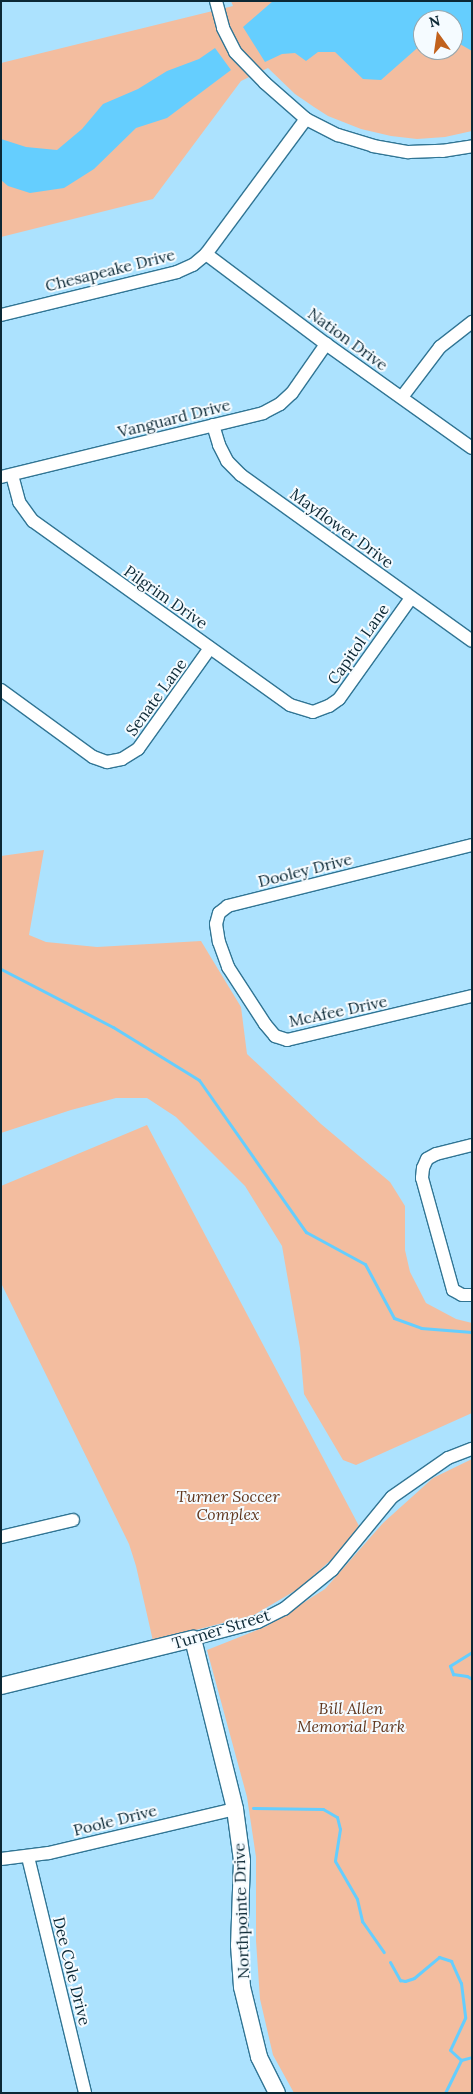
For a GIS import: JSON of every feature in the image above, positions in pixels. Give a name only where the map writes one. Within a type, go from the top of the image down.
[{"type":"street","points":[[216,1],[224,28],[235,52],[264,83],[306,119],[338,135],[372,146],[408,152],[442,151],[472,146]]},
{"type":"street","name":"Chesapeake Drive","points":[[1,314],[177,272],[193,265],[206,254],[306,119]]},
{"type":"street","name":"Nation Drive","points":[[206,254],[326,344],[472,448]]},
{"type":"street","points":[[402,397],[440,347],[472,322]]},
{"type":"street","name":"Vanguard Drive","points":[[6,476],[263,413],[280,404],[292,393],[326,344]]},
{"type":"street","name":"Mayflower Drive","points":[[213,425],[219,445],[227,461],[241,475],[472,641]]},
{"type":"street","name":"Pilgrim Drive","points":[[6,476],[33,521],[290,705],[313,712],[329,706]]},
{"type":"street","name":"Capitol Lane","points":[[329,706],[339,699],[411,598]]},
{"type":"street","name":"Senate Lane","points":[[1,690],[93,757],[107,762],[122,758],[138,749],[210,648]]},
{"type":"street","name":"Dooley Drive","points":[[238,981],[228,967],[219,942],[216,924],[219,913],[228,906],[472,845]]},
{"type":"street","name":"McAfee Drive","points":[[238,981],[270,1030],[275,1036],[287,1040],[472,996]]},
{"type":"street","points":[[472,1145],[436,1154],[428,1160],[423,1168],[422,1178],[453,1290],[462,1295],[472,1295]]},
{"type":"street","name":"Turner Street","points":[[1,1686],[258,1622],[284,1609],[332,1570],[392,1496],[448,1458],[472,1449]]},
{"type":"street","points":[[1,1537],[73,1520]]},
{"type":"street","name":"Northpointe Drive","points":[[193,1639],[235,1810],[242,1861],[239,1944],[242,1987],[259,2057],[277,2093]]},
{"type":"street","name":"Poole Drive","points":[[1,1859],[28,1857],[235,1810]]},
{"type":"street","name":"Dee Cole Drive","points":[[28,1857],[85,2093]]},
{"type":"green space","points":[[231,1],[472,1],[472,131],[445,137],[417,139],[391,136],[361,129],[328,116],[314,107],[295,94],[268,68],[241,81],[153,199],[1,237],[1,63],[233,6]]},
{"type":"green space","points":[[44,850],[29,935],[46,942],[97,947],[201,941],[241,1007],[247,1054],[321,1124],[390,1182],[405,1206],[405,1250],[410,1272],[426,1303],[456,1319],[472,1323],[472,1413],[356,1465],[343,1460],[304,1394],[300,1348],[282,1246],[245,1186],[176,1117],[147,1098],[116,1098],[71,1110],[1,1133],[1,856]]},
{"type":"green space","name":"Turner Soccer Complex","points":[[147,1125],[359,1526],[331,1560],[298,1589],[254,1615],[153,1641],[136,1566],[129,1544],[1,1283],[1,1186]]},
{"type":"green space","name":"Bill Allen Memorial Park","points":[[472,1459],[472,2093],[294,2093],[273,2055],[260,1999],[256,1941],[256,1857],[247,1797],[207,1650],[267,1626],[325,1589],[383,1523],[433,1478]]},
{"type":"water","points":[[273,1],[472,1],[472,51],[463,46],[463,10],[413,10],[413,52],[381,80],[363,79],[335,52],[318,52],[306,61],[295,53],[282,54],[265,62],[243,27]]},
{"type":"water","points":[[215,48],[231,70],[167,118],[136,128],[94,169],[64,188],[30,193],[8,186],[1,180],[1,139],[26,147],[57,150],[82,129],[103,104],[138,89],[167,71],[199,59]]},
{"type":"waterway","points":[[1,969],[113,1027],[199,1080],[306,1232],[365,1264],[394,1318],[421,1328],[472,1332]]},
{"type":"waterway","points":[[472,1652],[450,1666],[453,1674],[467,1676],[472,1679]]},
{"type":"waterway","points":[[253,1808],[323,1809],[337,1817],[340,1829],[335,1861],[357,1899],[362,1921],[384,1952]]},
{"type":"waterway","points":[[390,1962],[400,1980],[405,1981],[414,1978],[439,1957],[451,1961],[461,1983],[465,2018],[450,2050],[461,2060],[472,2057]]},
{"type":"waterway","points":[[445,2093],[461,2060]]}]
